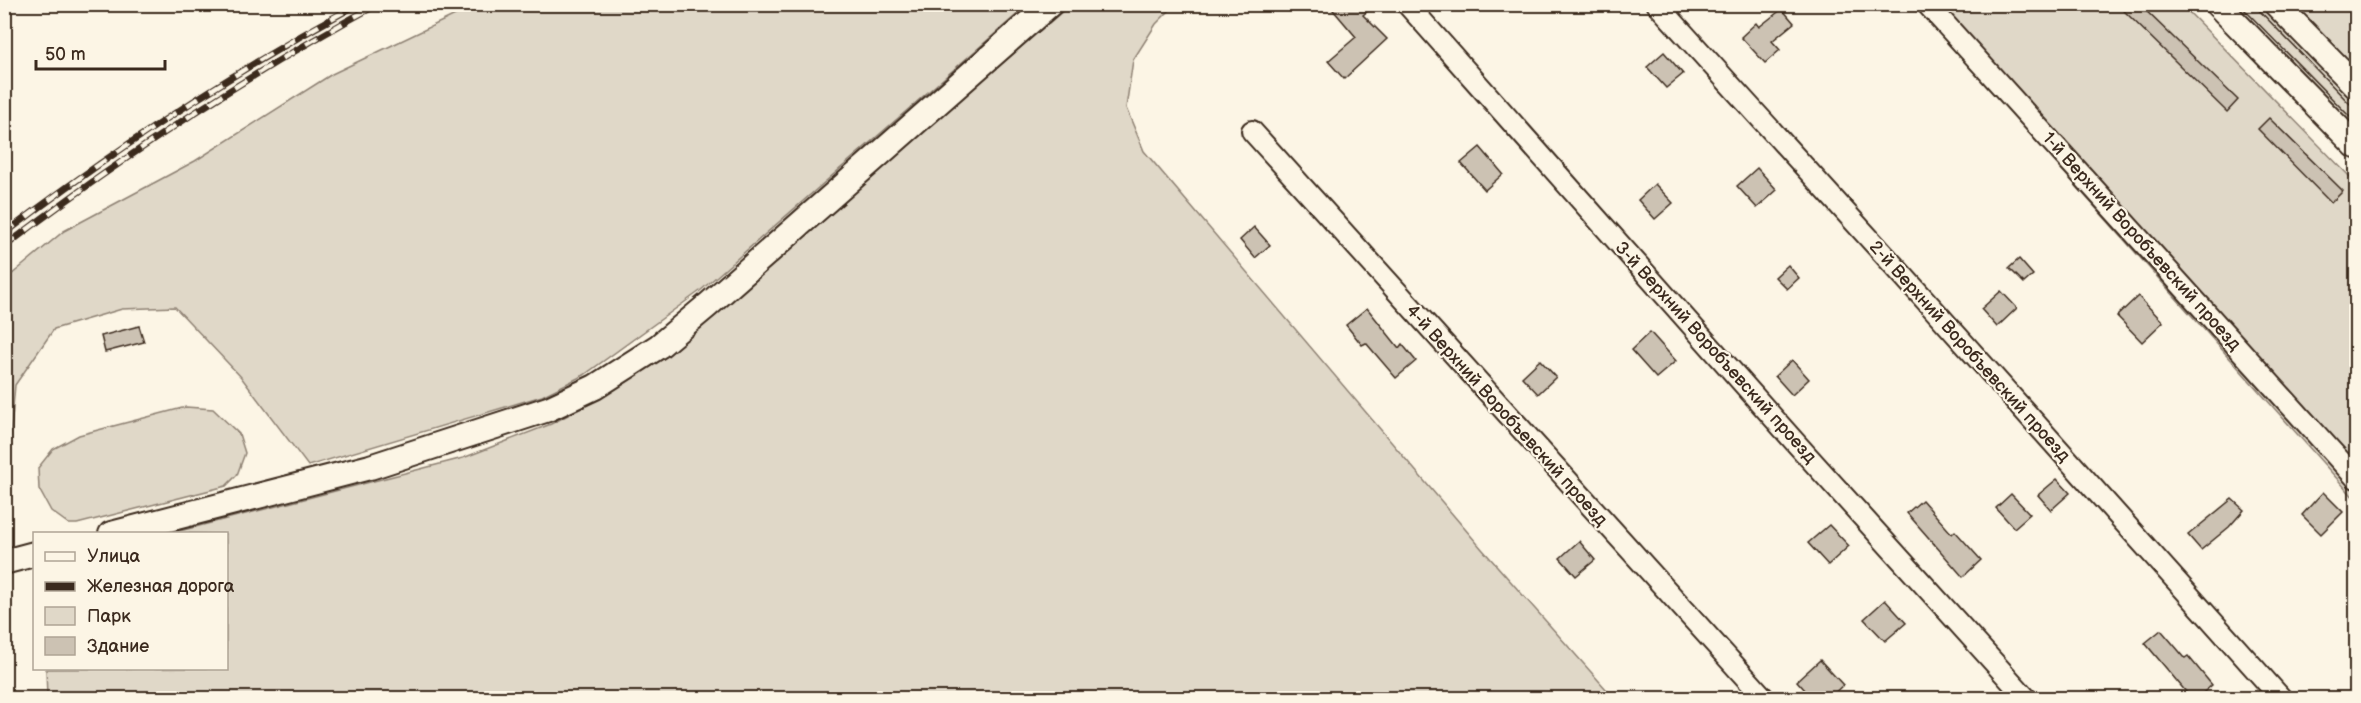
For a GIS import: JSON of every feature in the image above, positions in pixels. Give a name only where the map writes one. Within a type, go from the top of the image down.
[{"type":"street","points":[[119,532],[370,466],[548,409],[595,387],[659,346],[708,305],[1050,4]]},
{"type":"street","name":"3-й Верхний Воробъевский проезд","points":[[1407,4],[2026,699]]},
{"type":"street","name":"2-й Верхний Воробъевский проезд","points":[[1657,4],[1928,303],[2281,699]]},
{"type":"street","name":"1-й Верхний Воробъевский проезд","points":[[1927,4],[2356,478]]},
{"type":"street","points":[[2217,4],[2356,146]]},
{"type":"street","points":[[2276,4],[2356,86]]},
{"type":"street","name":"4-й Верхний Воробъевский проезд","points":[[1252,131],[1764,699]]},
{"type":"street","points":[[4,562],[33,554]]},
{"type":"green space","points":[[1176,4],[1156,24],[1133,60],[1126,108],[1144,151],[1482,549],[1614,698],[47,698],[46,670],[228,670],[228,532],[176,532],[463,458],[551,424],[602,397],[716,315],[815,223],[1070,5]]},
{"type":"green space","points":[[476,5],[1028,5],[700,291],[584,375],[542,396],[308,466],[241,377],[175,307],[122,309],[54,329],[15,385],[5,497],[5,280],[64,231],[195,161],[332,74]]},
{"type":"green space","points":[[1915,5],[2182,5],[2356,183],[2356,500]]},
{"type":"green space","points":[[2231,5],[2259,5],[2356,103],[2356,132]]},
{"type":"green space","points":[[2290,5],[2345,5],[2356,24],[2356,71]]},
{"type":"green space","points":[[186,407],[213,409],[239,434],[245,453],[237,475],[226,486],[77,524],[69,524],[51,511],[39,489],[38,468],[53,449],[79,435]]},
{"type":"building","points":[[1328,4],[1376,4],[1363,15],[1387,39],[1344,79],[1328,61],[1356,37]]},
{"type":"building","points":[[2117,4],[2139,4],[2238,100],[2227,112]]},
{"type":"building","points":[[1782,9],[1794,23],[1772,41],[1780,50],[1765,63],[1741,37],[1756,23],[1759,27]]},
{"type":"building","points":[[1664,52],[1683,74],[1666,88],[1647,67]]},
{"type":"building","points":[[2269,118],[2343,191],[2331,203],[2258,129]]},
{"type":"building","points":[[1480,147],[1503,174],[1485,190],[1461,163]]},
{"type":"building","points":[[1757,168],[1777,190],[1757,208],[1737,186]]},
{"type":"building","points":[[1655,184],[1673,203],[1655,219],[1638,200]]},
{"type":"building","points":[[1254,227],[1270,245],[1255,258],[1240,240]]},
{"type":"building","points":[[2019,259],[2033,275],[2024,283],[2009,268]]},
{"type":"building","points":[[1788,265],[1799,278],[1787,289],[1775,277]]},
{"type":"building","points":[[2001,291],[2017,308],[1997,327],[1981,309]]},
{"type":"building","points":[[2138,296],[2163,322],[2142,342],[2117,316]]},
{"type":"building","points":[[1367,308],[1399,348],[1402,344],[1416,361],[1396,378],[1366,343],[1362,345],[1346,325]]},
{"type":"building","points":[[139,326],[144,342],[105,352],[101,336]]},
{"type":"building","points":[[1650,332],[1676,361],[1656,378],[1631,350]]},
{"type":"building","points":[[1540,360],[1556,377],[1538,394],[1522,377]]},
{"type":"building","points":[[1792,360],[1809,379],[1792,395],[1775,376]]},
{"type":"building","points":[[2057,479],[2070,493],[2051,510],[2038,495]]},
{"type":"building","points":[[2323,492],[2343,512],[2321,534],[2302,515]]},
{"type":"building","points":[[2011,494],[2030,514],[2014,528],[1996,508]]},
{"type":"building","points":[[2232,499],[2244,510],[2229,527],[2201,550],[2188,535]]},
{"type":"building","points":[[1922,500],[1952,534],[1955,531],[1981,560],[1963,577],[1907,513]]},
{"type":"building","points":[[1829,525],[1849,546],[1828,565],[1808,543]]},
{"type":"building","points":[[1579,541],[1595,560],[1576,576],[1560,558]]},
{"type":"building","points":[[1885,600],[1906,623],[1885,641],[1864,619]]},
{"type":"building","points":[[2161,630],[2185,658],[2188,656],[2212,685],[2196,699],[2192,699],[2145,643]]},
{"type":"building","points":[[1820,660],[1843,685],[1828,699],[1813,699],[1797,681]]},
{"type":"tram line","points":[[2239,4],[2356,123]]},
{"type":"tram line","points":[[2253,4],[2350,104]]},
{"type":"railway","points":[[4,234],[46,202],[176,112],[266,56],[358,4]]},
{"type":"railway","points":[[4,247],[94,181],[186,118],[281,59],[378,4]]}]
